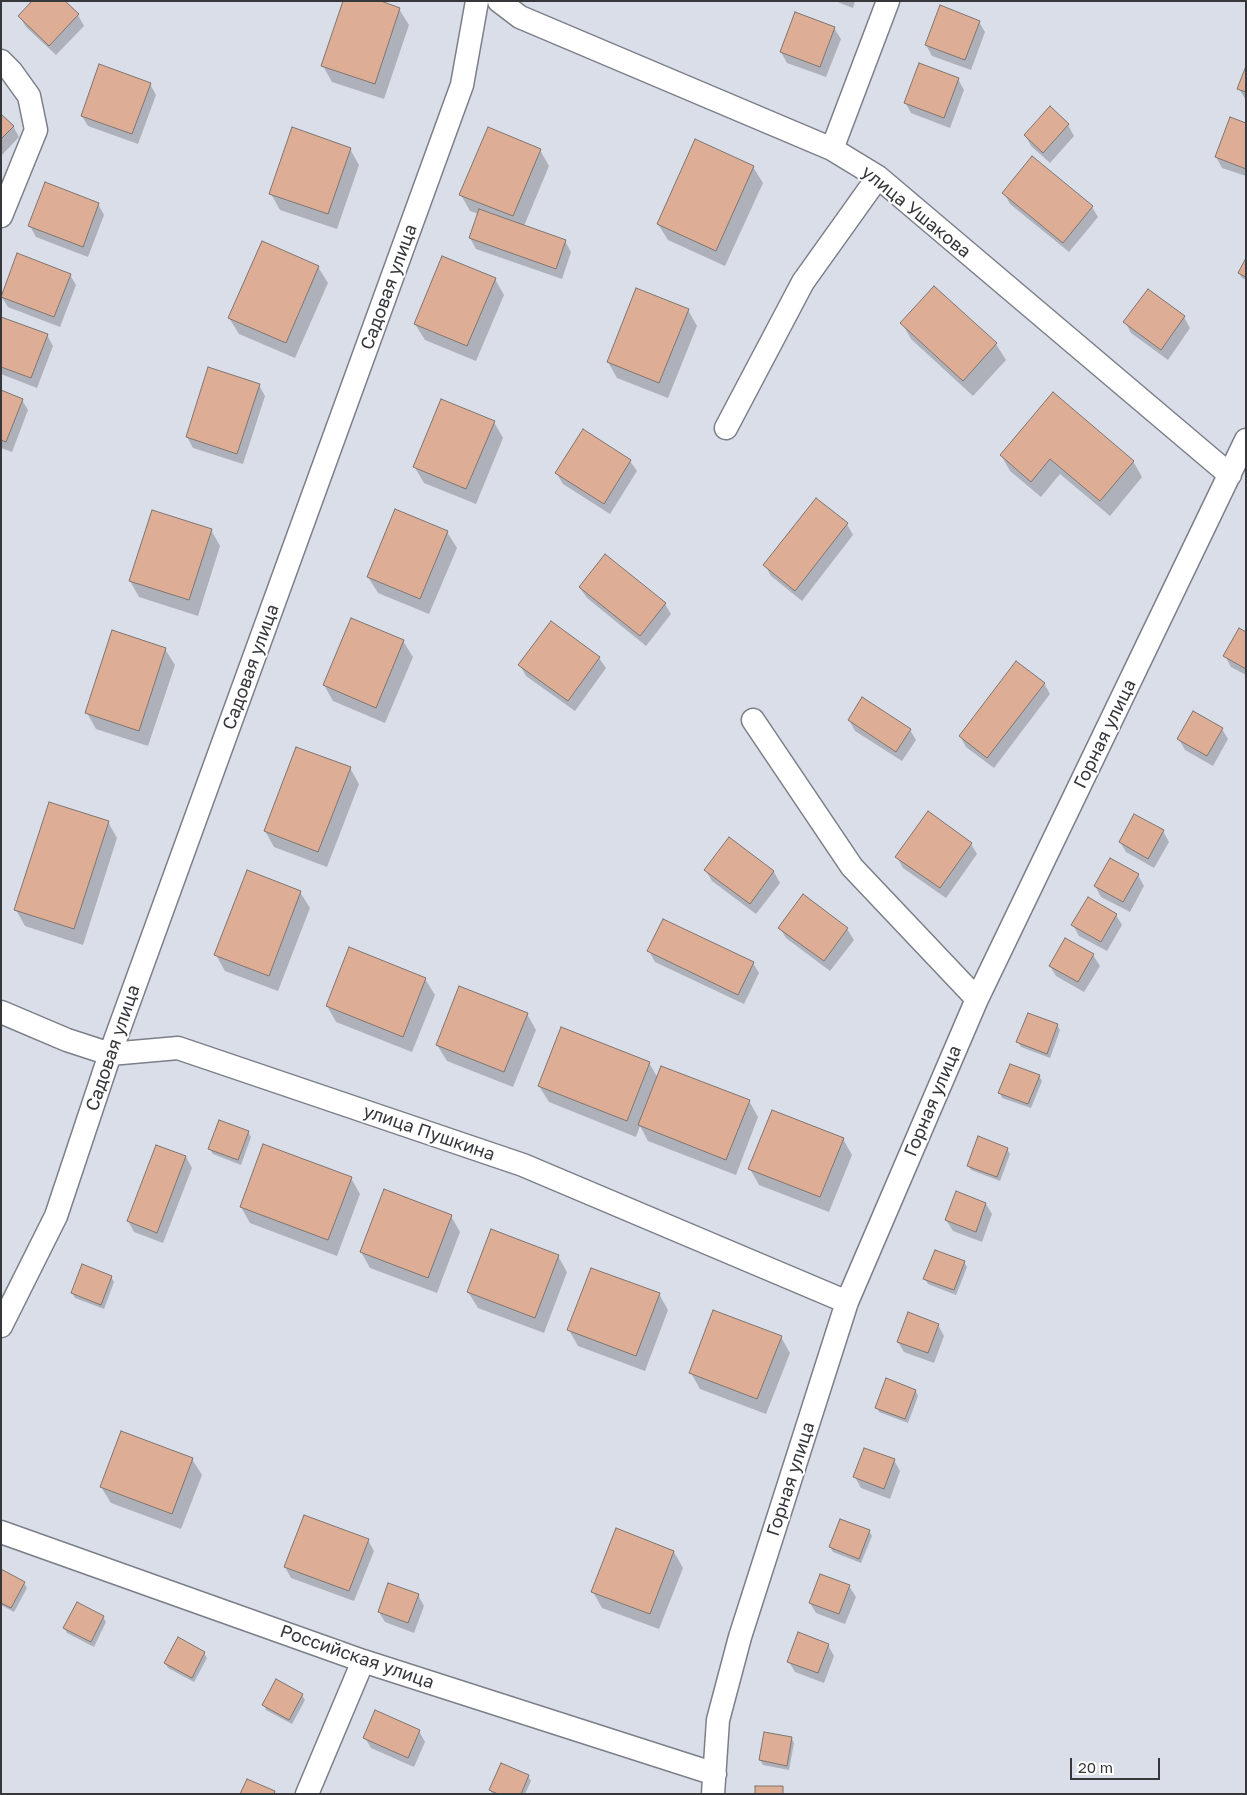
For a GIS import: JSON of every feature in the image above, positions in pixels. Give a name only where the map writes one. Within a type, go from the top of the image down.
[{"type":"street","name":"Садовая улица","points":[[1,1326],[56,1216],[110,1054],[462,85],[477,1]]},
{"type":"street","name":"улица Ушакова","points":[[499,1],[520,18],[832,149],[878,177],[1230,475]]},
{"type":"street","points":[[832,149],[888,1]]},
{"type":"street","points":[[1,61],[11,71],[29,96],[36,130],[1,216]]},
{"type":"street","points":[[726,428],[803,282],[878,177]]},
{"type":"street","name":"Горная улица","points":[[714,1784],[718,1720],[740,1637],[847,1302],[977,999],[1246,440]]},
{"type":"street","points":[[753,720],[852,867],[977,999]]},
{"type":"street","name":"улица Пушкина","points":[[1,1012],[67,1040],[110,1054],[178,1048],[522,1165],[847,1302]]},
{"type":"street","name":"Российская улица","points":[[1,1532],[714,1784]]},
{"type":"street","points":[[307,1794],[364,1661]]},
{"type":"building","points":[[32,1],[65,1],[79,14],[49,46],[18,16]]},
{"type":"building","points":[[343,1],[381,1],[400,8],[375,84],[321,66]]},
{"type":"building","points":[[940,5],[980,21],[965,60],[925,45]]},
{"type":"building","points":[[795,12],[835,27],[820,67],[780,52]]},
{"type":"building","points":[[919,63],[959,78],[944,118],[904,103]]},
{"type":"building","points":[[99,64],[151,83],[132,134],[81,116]]},
{"type":"building","points":[[1246,66],[1246,92],[1237,89]]},
{"type":"building","points":[[1050,106],[1069,124],[1043,153],[1024,135]]},
{"type":"building","points":[[1,114],[14,126],[1,139]]},
{"type":"building","points":[[1230,117],[1246,123],[1246,169],[1215,157]]},
{"type":"building","points":[[292,127],[351,148],[328,214],[269,194]]},
{"type":"building","points":[[488,127],[541,149],[513,216],[459,195]]},
{"type":"building","points":[[695,139],[754,166],[716,251],[657,224]]},
{"type":"building","points":[[1032,156],[1093,206],[1063,243],[1002,193]]},
{"type":"building","points":[[45,182],[99,203],[83,247],[28,226]]},
{"type":"building","points":[[479,209],[566,240],[556,269],[469,238]]},
{"type":"building","points":[[262,241],[319,266],[286,343],[228,318]]},
{"type":"building","points":[[17,253],[71,274],[54,317],[1,297]]},
{"type":"building","points":[[442,256],[496,278],[467,346],[414,324]]},
{"type":"building","points":[[1246,258],[1246,277],[1238,273]]},
{"type":"building","points":[[934,286],[997,343],[963,381],[900,323]]},
{"type":"building","points":[[636,288],[689,309],[659,383],[607,362]]},
{"type":"building","points":[[1148,289],[1185,316],[1161,350],[1123,322]]},
{"type":"building","points":[[1,317],[48,334],[31,378],[1,367]]},
{"type":"building","points":[[208,367],[260,384],[237,454],[186,437]]},
{"type":"building","points":[[1,390],[23,399],[6,442],[1,440]]},
{"type":"building","points":[[1053,392],[1134,461],[1100,501],[1050,459],[1031,482],[1000,455]]},
{"type":"building","points":[[441,399],[495,421],[466,489],[413,467]]},
{"type":"building","points":[[583,429],[631,460],[604,504],[555,473]]},
{"type":"building","points":[[816,498],[848,523],[795,591],[763,565]]},
{"type":"building","points":[[395,509],[448,531],[420,599],[367,577]]},
{"type":"building","points":[[152,510],[212,529],[189,600],[129,581]]},
{"type":"building","points":[[605,554],[666,603],[640,636],[579,587]]},
{"type":"building","points":[[351,618],[404,640],[376,708],[323,685]]},
{"type":"building","points":[[551,621],[600,657],[568,701],[518,665]]},
{"type":"building","points":[[1239,628],[1246,632],[1246,669],[1223,656]]},
{"type":"building","points":[[112,630],[166,648],[139,731],[85,713]]},
{"type":"building","points":[[1016,661],[1045,683],[987,758],[959,736]]},
{"type":"building","points":[[862,697],[911,729],[896,752],[848,720]]},
{"type":"building","points":[[1193,711],[1223,728],[1207,756],[1177,739]]},
{"type":"building","points":[[296,747],[351,767],[318,852],[264,831]]},
{"type":"building","points":[[49,802],[109,821],[74,929],[14,910]]},
{"type":"building","points":[[928,811],[972,843],[940,888],[895,857]]},
{"type":"building","points":[[1134,814],[1164,830],[1148,859],[1119,842]]},
{"type":"building","points":[[729,837],[774,871],[750,904],[704,870]]},
{"type":"building","points":[[1110,858],[1139,874],[1123,902],[1094,886]]},
{"type":"building","points":[[247,870],[301,891],[269,976],[214,955]]},
{"type":"building","points":[[803,894],[848,928],[824,961],[778,928]]},
{"type":"building","points":[[1088,897],[1117,914],[1101,942],[1071,925]]},
{"type":"building","points":[[663,919],[754,962],[738,995],[647,951]]},
{"type":"building","points":[[1065,938],[1094,954],[1078,982],[1049,966]]},
{"type":"building","points":[[349,947],[426,978],[403,1037],[326,1006]]},
{"type":"building","points":[[459,986],[528,1013],[504,1072],[436,1045]]},
{"type":"building","points":[[1028,1013],[1058,1024],[1047,1054],[1016,1042]]},
{"type":"building","points":[[561,1027],[650,1062],[627,1121],[538,1086]]},
{"type":"building","points":[[1010,1064],[1040,1075],[1028,1104],[998,1093]]},
{"type":"building","points":[[661,1066],[750,1100],[726,1160],[638,1125]]},
{"type":"building","points":[[772,1110],[844,1138],[820,1197],[748,1169]]},
{"type":"building","points":[[219,1120],[249,1131],[238,1160],[208,1149]]},
{"type":"building","points":[[978,1136],[1008,1148],[997,1177],[967,1166]]},
{"type":"building","points":[[263,1144],[352,1177],[328,1240],[240,1207]]},
{"type":"building","points":[[156,1145],[186,1156],[157,1233],[127,1221]]},
{"type":"building","points":[[384,1189],[452,1215],[428,1278],[360,1252]]},
{"type":"building","points":[[956,1191],[986,1203],[976,1232],[945,1220]]},
{"type":"building","points":[[491,1229],[559,1255],[535,1318],[467,1292]]},
{"type":"building","points":[[935,1250],[965,1261],[954,1290],[923,1279]]},
{"type":"building","points":[[82,1264],[112,1276],[101,1305],[71,1293]]},
{"type":"building","points":[[591,1268],[660,1293],[636,1356],[567,1330]]},
{"type":"building","points":[[713,1310],[782,1336],[757,1399],[689,1373]]},
{"type":"building","points":[[908,1312],[939,1324],[928,1353],[897,1342]]},
{"type":"building","points":[[886,1378],[916,1390],[905,1419],[875,1408]]},
{"type":"building","points":[[121,1431],[193,1458],[172,1514],[100,1487]]},
{"type":"building","points":[[864,1448],[895,1459],[884,1489],[853,1477]]},
{"type":"building","points":[[304,1515],[369,1539],[349,1591],[284,1567]]},
{"type":"building","points":[[840,1519],[870,1530],[859,1559],[829,1547]]},
{"type":"building","points":[[616,1528],[674,1551],[650,1614],[591,1592]]},
{"type":"building","points":[[1,1569],[25,1582],[11,1608],[1,1603]]},
{"type":"building","points":[[820,1574],[850,1585],[839,1614],[809,1603]]},
{"type":"building","points":[[388,1583],[419,1594],[408,1623],[378,1612]]},
{"type":"building","points":[[77,1602],[104,1616],[91,1642],[63,1628]]},
{"type":"building","points":[[798,1632],[829,1644],[818,1673],[787,1662]]},
{"type":"building","points":[[178,1637],[205,1652],[192,1678],[164,1663]]},
{"type":"building","points":[[276,1679],[303,1694],[289,1720],[262,1705]]},
{"type":"building","points":[[375,1710],[420,1730],[408,1758],[363,1738]]},
{"type":"building","points":[[764,1732],[792,1737],[787,1766],[759,1760]]},
{"type":"building","points":[[501,1763],[529,1775],[521,1794],[498,1794],[489,1790]]},
{"type":"building","points":[[247,1779],[275,1791],[274,1794],[240,1794]]},
{"type":"building","points":[[755,1786],[783,1786],[783,1794],[755,1794]]}]
